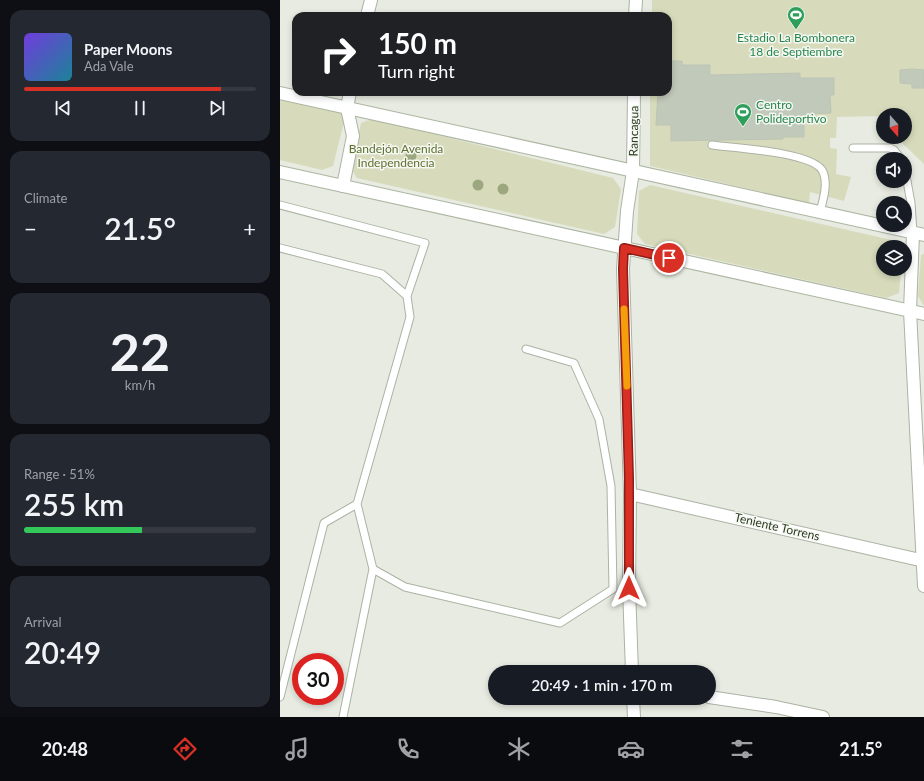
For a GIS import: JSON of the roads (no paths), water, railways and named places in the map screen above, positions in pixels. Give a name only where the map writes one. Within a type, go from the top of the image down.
[{"type":"street","points":[[368,12],[371,0]]},
{"type":"street","points":[[635,12],[636,0]]},
{"type":"street","points":[[280,93],[292,96]]},
{"type":"street","points":[[293,96],[919,234],[910,311],[924,586]]},
{"type":"street","points":[[343,186],[353,136],[347,108],[349,96]]},
{"type":"street","name":"Rancagua","points":[[624,248],[633,171],[634,96]]},
{"type":"street","points":[[280,172],[924,314]]},
{"type":"street","points":[[624,248],[623,269],[630,494],[629,588],[632,665]]},
{"type":"street","name":"Teniente Torrens","points":[[630,494],[923,561]]},
{"type":"street","points":[[716,698],[823,717]]},
{"type":"street","points":[[633,705],[634,717]]},
{"type":"lane","points":[[712,145],[782,154],[802,158],[816,165],[822,170],[825,178],[825,190],[820,212]]},
{"type":"lane","points":[[853,148],[890,148],[896,152]]},
{"type":"lane","points":[[908,188],[919,234]]},
{"type":"lane","points":[[280,206],[425,243],[407,296],[410,317],[357,504],[373,569],[343,717]]},
{"type":"lane","points":[[280,248],[382,274],[407,296]]},
{"type":"lane","points":[[373,569],[405,587],[560,623],[613,589],[611,486],[599,419],[574,363],[526,349]]},
{"type":"lane","points":[[280,697],[324,523],[357,504]]},
{"type":"place","name":"Estadio La Bombonera 18 de Septiembre","points":[[796,30]]},
{"type":"place","name":"Centro Polideportivo","points":[[743,127]]},
{"type":"park label","name":"Bandejón Avenida Independencia","points":[[396,156]]}]
